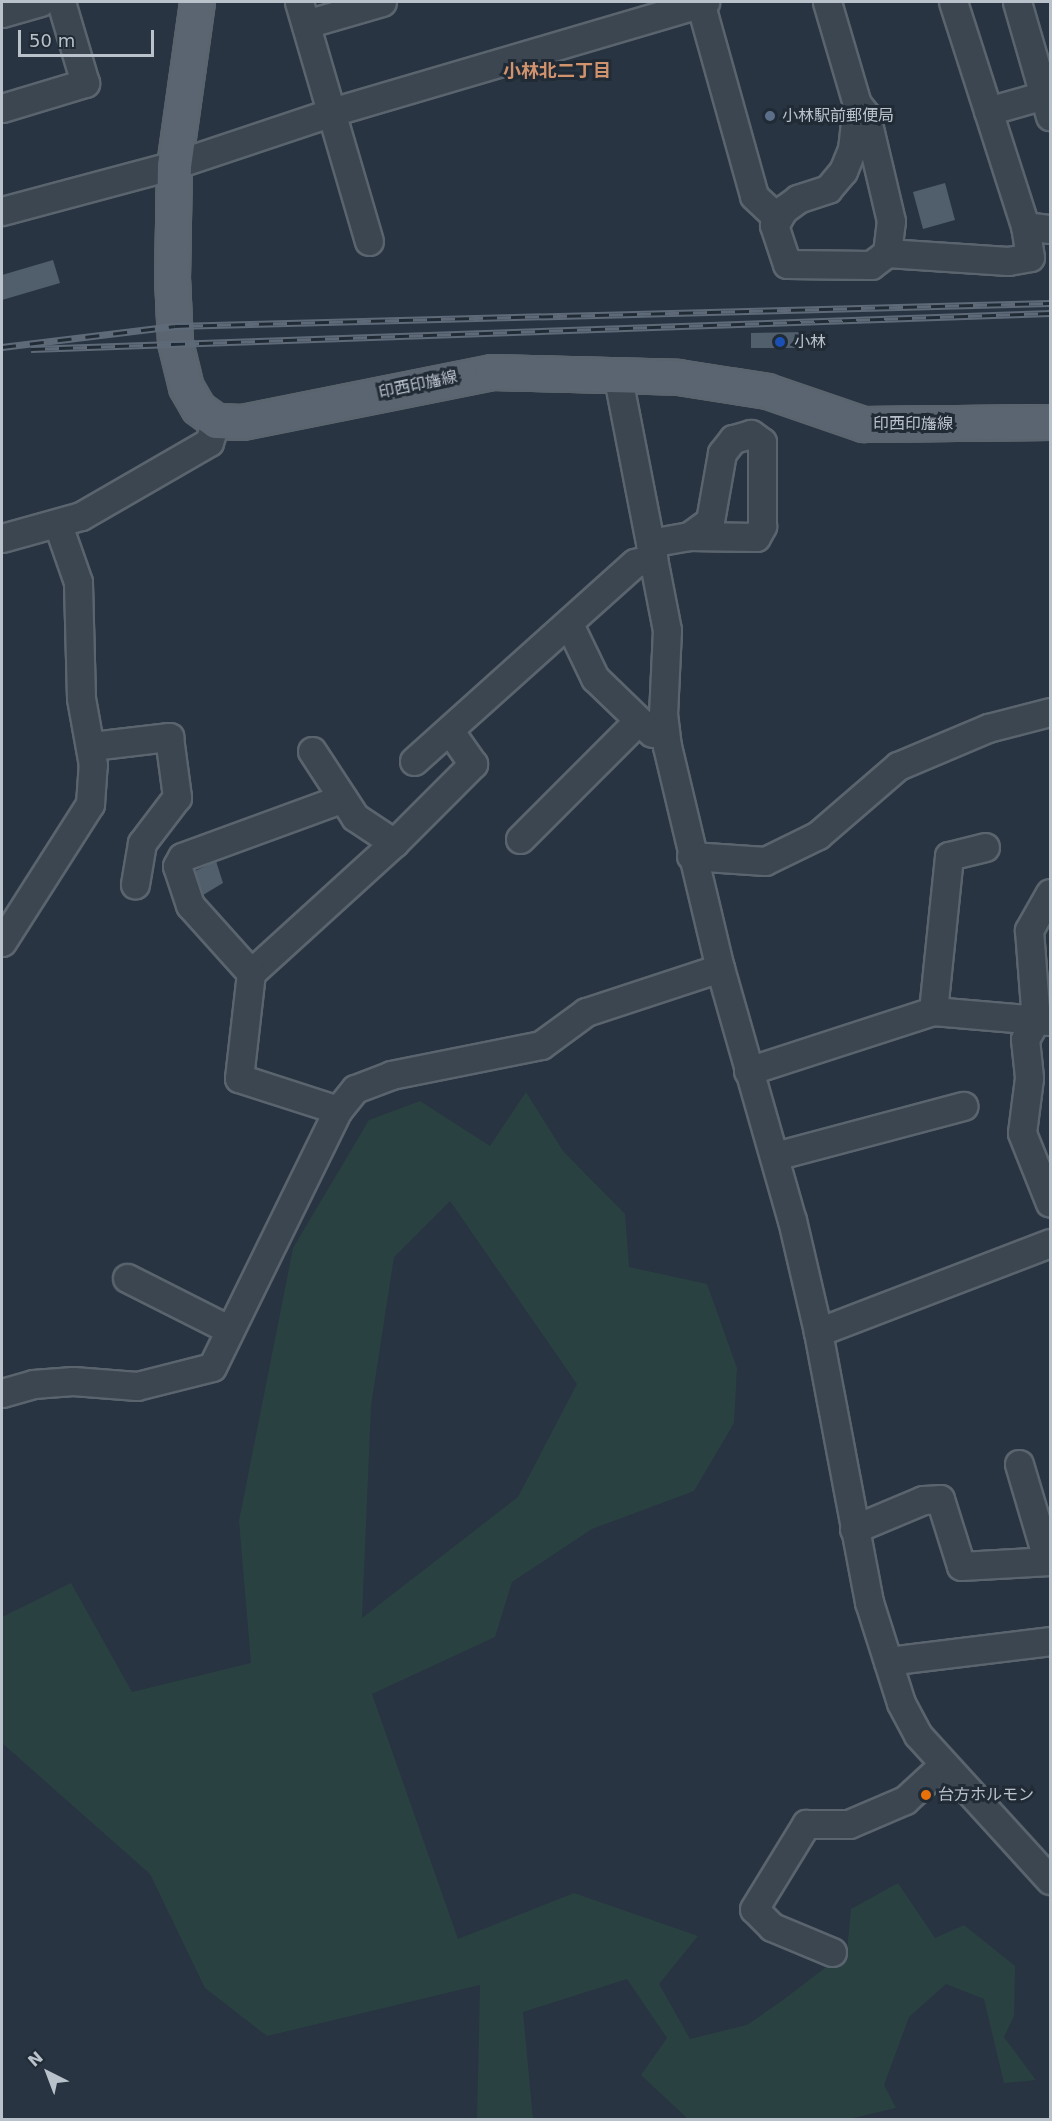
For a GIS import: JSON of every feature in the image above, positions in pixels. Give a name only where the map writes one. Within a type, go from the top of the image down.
[{"type":"main road","points":[[197,2],[174,165],[170,215],[175,342],[186,387],[198,408],[216,421]]},
{"type":"main road","name":"印西印旛線","points":[[216,421],[242,422],[470,374],[617,373],[678,377],[767,391],[863,424],[1050,422]]},
{"type":"street","points":[[2,13],[40,2]]},
{"type":"street","points":[[2,108],[85,83],[61,2]]},
{"type":"street","points":[[369,241],[303,13],[381,2]]},
{"type":"street","points":[[2,211],[174,165],[646,10],[702,2],[754,196],[778,218]]},
{"type":"street","points":[[827,2],[857,104],[852,149],[843,171],[828,189]]},
{"type":"street","points":[[883,199],[867,187],[828,189],[798,199],[778,218],[776,241],[787,264],[793,266],[871,265],[887,253],[1008,261],[1030,257],[1038,228],[988,111],[953,2]]},
{"type":"street","points":[[988,111],[1047,106],[1043,64],[1017,2]]},
{"type":"street","points":[[857,104],[866,115],[883,199],[891,221],[887,253]]},
{"type":"street","points":[[617,373],[667,630],[663,714],[667,746],[691,856],[748,1071],[775,1156],[818,1332],[869,1602],[888,1661],[918,1736],[943,1765],[992,1812],[1050,1880]]},
{"type":"street","points":[[2,538],[58,525],[209,442],[216,421]]},
{"type":"street","points":[[2,942],[90,804],[92,746],[81,698],[78,582],[58,525]]},
{"type":"street","points":[[414,761],[451,733],[468,710],[569,624],[635,563],[652,550],[689,536]]},
{"type":"street","points":[[569,624],[596,678],[638,721],[667,746]]},
{"type":"street","points":[[691,856],[765,861],[818,835],[898,766],[988,729],[1050,712]]},
{"type":"street","points":[[520,839],[638,721]]},
{"type":"street","points":[[338,1110],[238,1078],[251,973],[394,843],[473,764],[451,733]]},
{"type":"street","points":[[92,746],[169,737],[177,797],[142,843],[135,884]]},
{"type":"street","points":[[312,751],[343,798],[370,829],[394,843]]},
{"type":"street","points":[[251,973],[190,905],[177,866],[182,857],[343,798]]},
{"type":"street","points":[[933,1011],[949,856],[985,847]]},
{"type":"street","points":[[1043,1020],[1029,930],[1050,893]]},
{"type":"street","points":[[2,1393],[33,1384],[73,1381],[136,1386],[212,1366],[228,1329],[338,1110],[355,1089],[372,1082],[541,1045],[586,1012],[720,968]]},
{"type":"street","points":[[748,1071],[933,1011],[1043,1020]]},
{"type":"street","points":[[1043,1020],[1025,1039],[1029,1078],[1022,1133],[1050,1203]]},
{"type":"street","points":[[775,1156],[963,1106]]},
{"type":"street","points":[[818,1332],[1050,1243]]},
{"type":"street","points":[[127,1278],[228,1329]]},
{"type":"street","points":[[854,1530],[923,1500],[940,1498],[961,1566],[1047,1552],[1019,1464]]},
{"type":"street","points":[[888,1661],[1050,1641]]},
{"type":"street","points":[[832,1952],[772,1928],[754,1909],[806,1824],[849,1824],[905,1800],[943,1765]]},
{"type":"green space","points":[[526,1092],[563,1151],[625,1214],[629,1267],[707,1284],[737,1368],[734,1423],[694,1491],[592,1529],[512,1582],[495,1637],[372,1694],[458,1939],[574,1893],[698,1936],[659,1984],[690,2039],[747,2025],[783,2000],[847,1951],[851,1909],[898,1883],[935,1938],[964,1925],[1015,1966],[1014,2016],[1004,2037],[1036,2080],[1004,2083],[984,1999],[946,1984],[909,2017],[884,2085],[896,2108],[845,2120],[688,2119],[641,2075],[667,2038],[627,1979],[523,2012],[533,2119],[477,2119],[480,1985],[267,2036],[205,1988],[150,1874],[2,1743],[2,1617],[71,1583],[132,1692],[251,1663],[239,1521],[293,1248],[369,1120],[420,1101],[490,1146]],"holes":[[[450,1201],[577,1384],[518,1497],[362,1618],[371,1406],[394,1257]]]},
{"type":"building","points":[[945,183],[955,220],[923,229],[913,192]]},
{"type":"building","points":[[53,260],[60,283],[2,300],[2,275]]},
{"type":"building","points":[[806,332],[807,348],[751,348],[751,333]]},
{"type":"building","points":[[216,861],[223,883],[203,895],[195,871]]},
{"type":"railway","points":[[2,347],[175,326],[1050,303]]},
{"type":"railway","points":[[31,349],[1050,313]]},
{"type":"place","name":"小林駅前郵便局","points":[[770,116]]},
{"type":"place","name":"小林","points":[[780,342]]},
{"type":"place","name":"台方ホルモン","points":[[926,1795]]},
{"type":"district","name":"小林北二丁目","points":[[557,71]]}]
